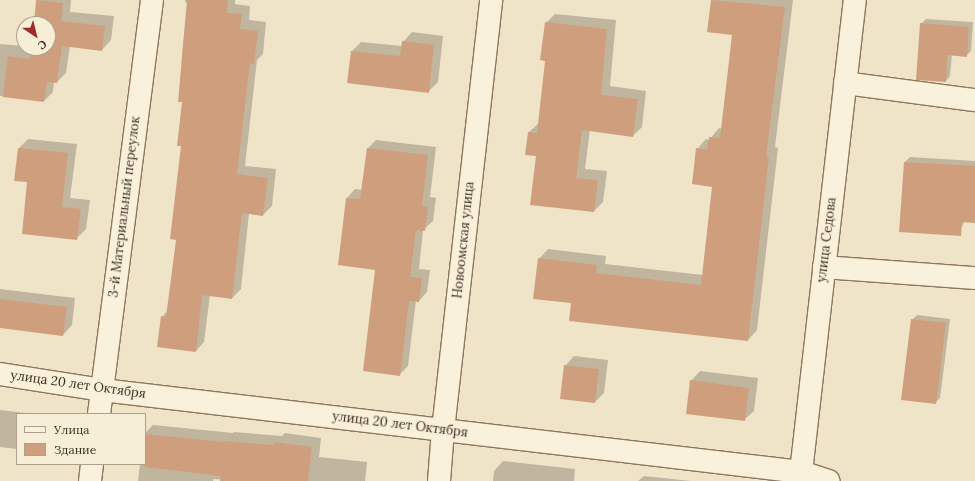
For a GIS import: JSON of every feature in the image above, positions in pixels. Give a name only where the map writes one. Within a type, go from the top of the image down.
[{"type":"street","name":"3-й Материальный переулок","points":[[99,413],[152,0]]},
{"type":"street","name":"Новоомская улица","points":[[440,481],[444,430],[490,0]]},
{"type":"street","name":"улица Седова","points":[[800,476],[855,0]]},
{"type":"street","points":[[845,83],[975,100]]},
{"type":"street","points":[[824,268],[975,278]]},
{"type":"street","name":"улица 20 лет Октября","points":[[0,374],[102,390],[444,430],[829,481]]},
{"type":"street","points":[[90,481],[92,465]]},
{"type":"building","points":[[36,0],[63,3],[61,21],[105,26],[102,51],[62,46],[57,83],[47,82],[44,102],[3,97],[8,56],[30,59],[30,56],[56,56],[56,16],[35,16]]},
{"type":"building","points":[[187,0],[228,0],[227,13],[242,14],[240,29],[258,31],[254,64],[250,63],[237,174],[268,178],[263,216],[242,213],[232,299],[202,295],[196,352],[157,347],[161,316],[166,317],[176,240],[170,239],[181,146],[177,146],[182,102],[178,102]]},
{"type":"building","points":[[711,0],[785,7],[766,156],[769,157],[748,341],[569,321],[571,303],[533,299],[538,258],[597,265],[596,273],[701,285],[712,187],[692,184],[696,148],[707,150],[709,137],[720,138],[732,35],[707,32]]},
{"type":"building","points":[[545,22],[607,29],[601,95],[638,99],[633,137],[582,130],[576,178],[598,180],[594,212],[530,205],[536,156],[525,155],[528,132],[537,133],[545,61],[540,60]]},
{"type":"building","points":[[920,23],[969,27],[967,57],[947,55],[946,82],[916,80]]},
{"type":"building","points":[[402,41],[434,45],[429,93],[347,83],[351,51],[400,56]]},
{"type":"building","points":[[18,148],[68,153],[62,207],[81,209],[77,240],[22,234],[27,182],[14,181]]},
{"type":"building","points":[[367,148],[428,155],[422,206],[428,207],[425,231],[416,230],[410,277],[422,278],[419,302],[409,301],[400,376],[363,371],[375,270],[338,265],[346,198],[360,199]]},
{"type":"building","points":[[904,162],[975,166],[975,223],[962,222],[961,236],[899,232]]},
{"type":"building","points":[[0,299],[67,307],[63,336],[0,328]]},
{"type":"building","points":[[911,319],[946,323],[936,404],[901,400]]},
{"type":"building","points":[[564,365],[599,369],[595,403],[560,399]]},
{"type":"building","points":[[690,380],[749,388],[745,421],[686,414]]},
{"type":"building","points":[[146,434],[224,442],[274,445],[275,442],[312,447],[308,481],[220,481],[221,476],[145,467]]}]
